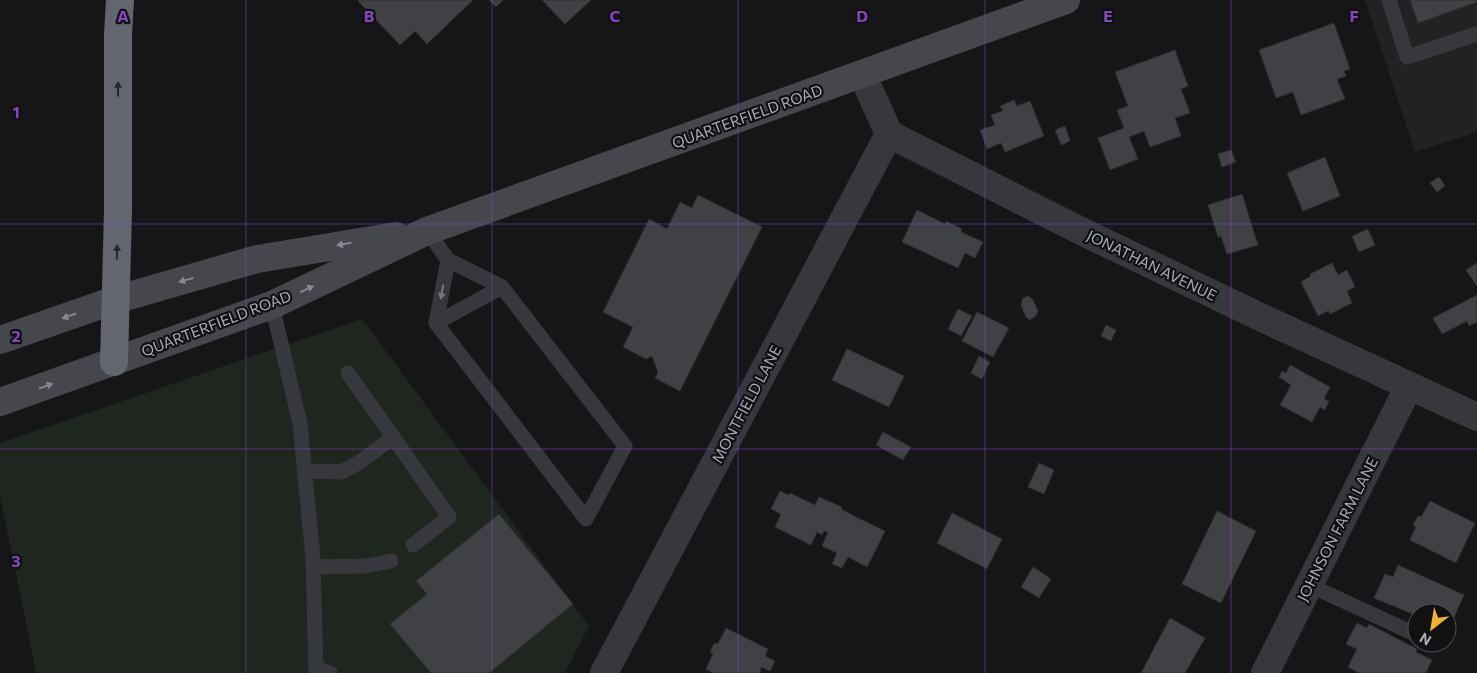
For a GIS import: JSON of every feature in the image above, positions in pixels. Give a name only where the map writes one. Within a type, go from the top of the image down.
[{"type":"highway","points":[[114,362],[120,0]]},
{"type":"main road","name":"QUARTERFIELD ROAD","points":[[0,402],[272,305],[427,231],[1066,0]]},
{"type":"main road","name":"QUARTERFIELD ROAD","points":[[0,340],[115,300],[257,259],[427,231]]},
{"type":"street","points":[[862,74],[889,134]]},
{"type":"street","name":"JONATHAN AVENUE","points":[[889,134],[1083,232],[1271,322],[1477,417]]},
{"type":"street","name":"MONTFIELD LANE","points":[[604,673],[889,134]]},
{"type":"street","name":"JOHNSON FARM LANE","points":[[1265,673],[1409,386]]},
{"type":"lane","points":[[1389,0],[1407,57],[1477,34]]},
{"type":"lane","points":[[427,231],[448,260],[502,287],[625,446],[586,519],[436,324],[448,260]]},
{"type":"lane","points":[[436,324],[502,287]]},
{"type":"lane","points":[[272,305],[300,424],[320,671]]},
{"type":"lane","points":[[348,373],[449,517],[413,545]]},
{"type":"lane","points":[[304,471],[341,472],[360,462],[393,437]]},
{"type":"lane","points":[[313,567],[365,566],[391,561]]},
{"type":"lane","points":[[1309,585],[1407,631]]},
{"type":"shaded area","points":[[1365,0],[1477,0],[1477,132],[1415,152]]},
{"type":"shaded area","points":[[362,319],[589,626],[565,673],[36,673],[0,495],[0,443]]},
{"type":"building","points":[[359,0],[473,0],[427,44],[415,31],[400,45]]},
{"type":"building","points":[[489,0],[503,0],[496,7]]},
{"type":"building","points":[[542,0],[591,0],[565,24]]},
{"type":"building","points":[[1410,0],[1477,0],[1477,2],[1418,23]]},
{"type":"building","points":[[1334,23],[1350,69],[1344,71],[1346,76],[1337,79],[1345,99],[1301,115],[1293,92],[1276,98],[1259,50]]},
{"type":"building","points":[[1175,50],[1188,86],[1181,89],[1190,113],[1175,118],[1181,136],[1150,147],[1144,131],[1129,137],[1138,159],[1110,170],[1098,138],[1124,128],[1117,110],[1128,106],[1115,72]]},
{"type":"building","points":[[1014,100],[1017,106],[1030,101],[1044,136],[1005,152],[1001,143],[987,149],[980,130],[995,125],[991,115],[1003,111],[1000,106]]},
{"type":"building","points":[[1065,126],[1070,141],[1061,145],[1055,130]]},
{"type":"building","points":[[1231,150],[1236,162],[1222,167],[1218,154]]},
{"type":"building","points":[[1325,157],[1340,196],[1303,211],[1287,173]]},
{"type":"building","points":[[1439,177],[1445,186],[1437,192],[1430,183]]},
{"type":"building","points":[[1242,194],[1258,245],[1227,254],[1221,236],[1218,237],[1208,205]]},
{"type":"building","points":[[698,195],[762,227],[680,391],[655,378],[658,372],[652,356],[646,359],[623,347],[633,327],[603,312],[649,219],[667,229],[680,202],[692,208]]},
{"type":"building","points":[[917,210],[945,224],[946,221],[962,229],[961,232],[983,242],[975,258],[965,253],[958,268],[902,242]]},
{"type":"building","points":[[1368,229],[1375,245],[1359,252],[1352,236]]},
{"type":"building","points":[[1332,263],[1338,275],[1347,270],[1355,287],[1347,291],[1352,303],[1330,314],[1328,311],[1318,316],[1301,282],[1311,276],[1310,274]]},
{"type":"building","points":[[1477,263],[1477,286],[1466,270]]},
{"type":"building","points":[[1477,295],[1477,322],[1469,326],[1467,321],[1442,334],[1433,318]]},
{"type":"building","points":[[1028,296],[1033,300],[1038,311],[1035,317],[1029,320],[1021,305],[1023,298]]},
{"type":"building","points":[[958,309],[972,316],[961,336],[948,329]]},
{"type":"building","points":[[977,312],[1009,328],[993,357],[962,341]]},
{"type":"building","points":[[1106,325],[1116,330],[1111,341],[1101,336]]},
{"type":"building","points":[[847,349],[904,376],[889,407],[832,380]]},
{"type":"building","points":[[979,356],[990,362],[982,379],[971,373]]},
{"type":"building","points":[[1290,365],[1330,387],[1324,399],[1329,401],[1325,410],[1320,407],[1312,422],[1280,405],[1291,385],[1279,377],[1282,371],[1286,373]]},
{"type":"building","points":[[883,432],[911,447],[903,460],[876,445]]},
{"type":"building","points":[[1039,463],[1054,470],[1044,494],[1028,487]]},
{"type":"building","points":[[780,491],[788,495],[790,493],[815,505],[819,497],[842,507],[841,509],[885,531],[867,567],[848,557],[842,568],[832,564],[837,553],[822,546],[828,532],[824,531],[822,535],[817,532],[811,545],[775,527],[781,514],[771,509]]},
{"type":"building","points":[[1430,501],[1475,523],[1456,563],[1410,540],[1416,527],[1413,525],[1418,516],[1421,517]]},
{"type":"building","points":[[1217,511],[1256,531],[1221,603],[1182,584]]},
{"type":"building","points":[[952,513],[1002,539],[987,569],[937,543]]},
{"type":"building","points":[[499,514],[573,604],[489,673],[431,673],[390,624],[427,594],[416,581]]},
{"type":"building","points":[[1398,565],[1464,595],[1457,611],[1457,603],[1407,603],[1407,612],[1374,598],[1385,574],[1393,577]]},
{"type":"building","points":[[1033,567],[1051,579],[1039,598],[1021,587]]},
{"type":"building","points":[[1170,618],[1205,638],[1185,673],[1141,673]]},
{"type":"building","points":[[1357,623],[1367,628],[1369,624],[1407,644],[1407,653],[1418,653],[1432,660],[1426,673],[1359,673],[1348,667],[1357,649],[1346,644]]},
{"type":"building","points":[[726,628],[768,649],[765,656],[775,661],[770,671],[761,667],[760,673],[713,673],[706,669],[713,654],[710,652],[713,645],[715,643],[718,644]]}]
